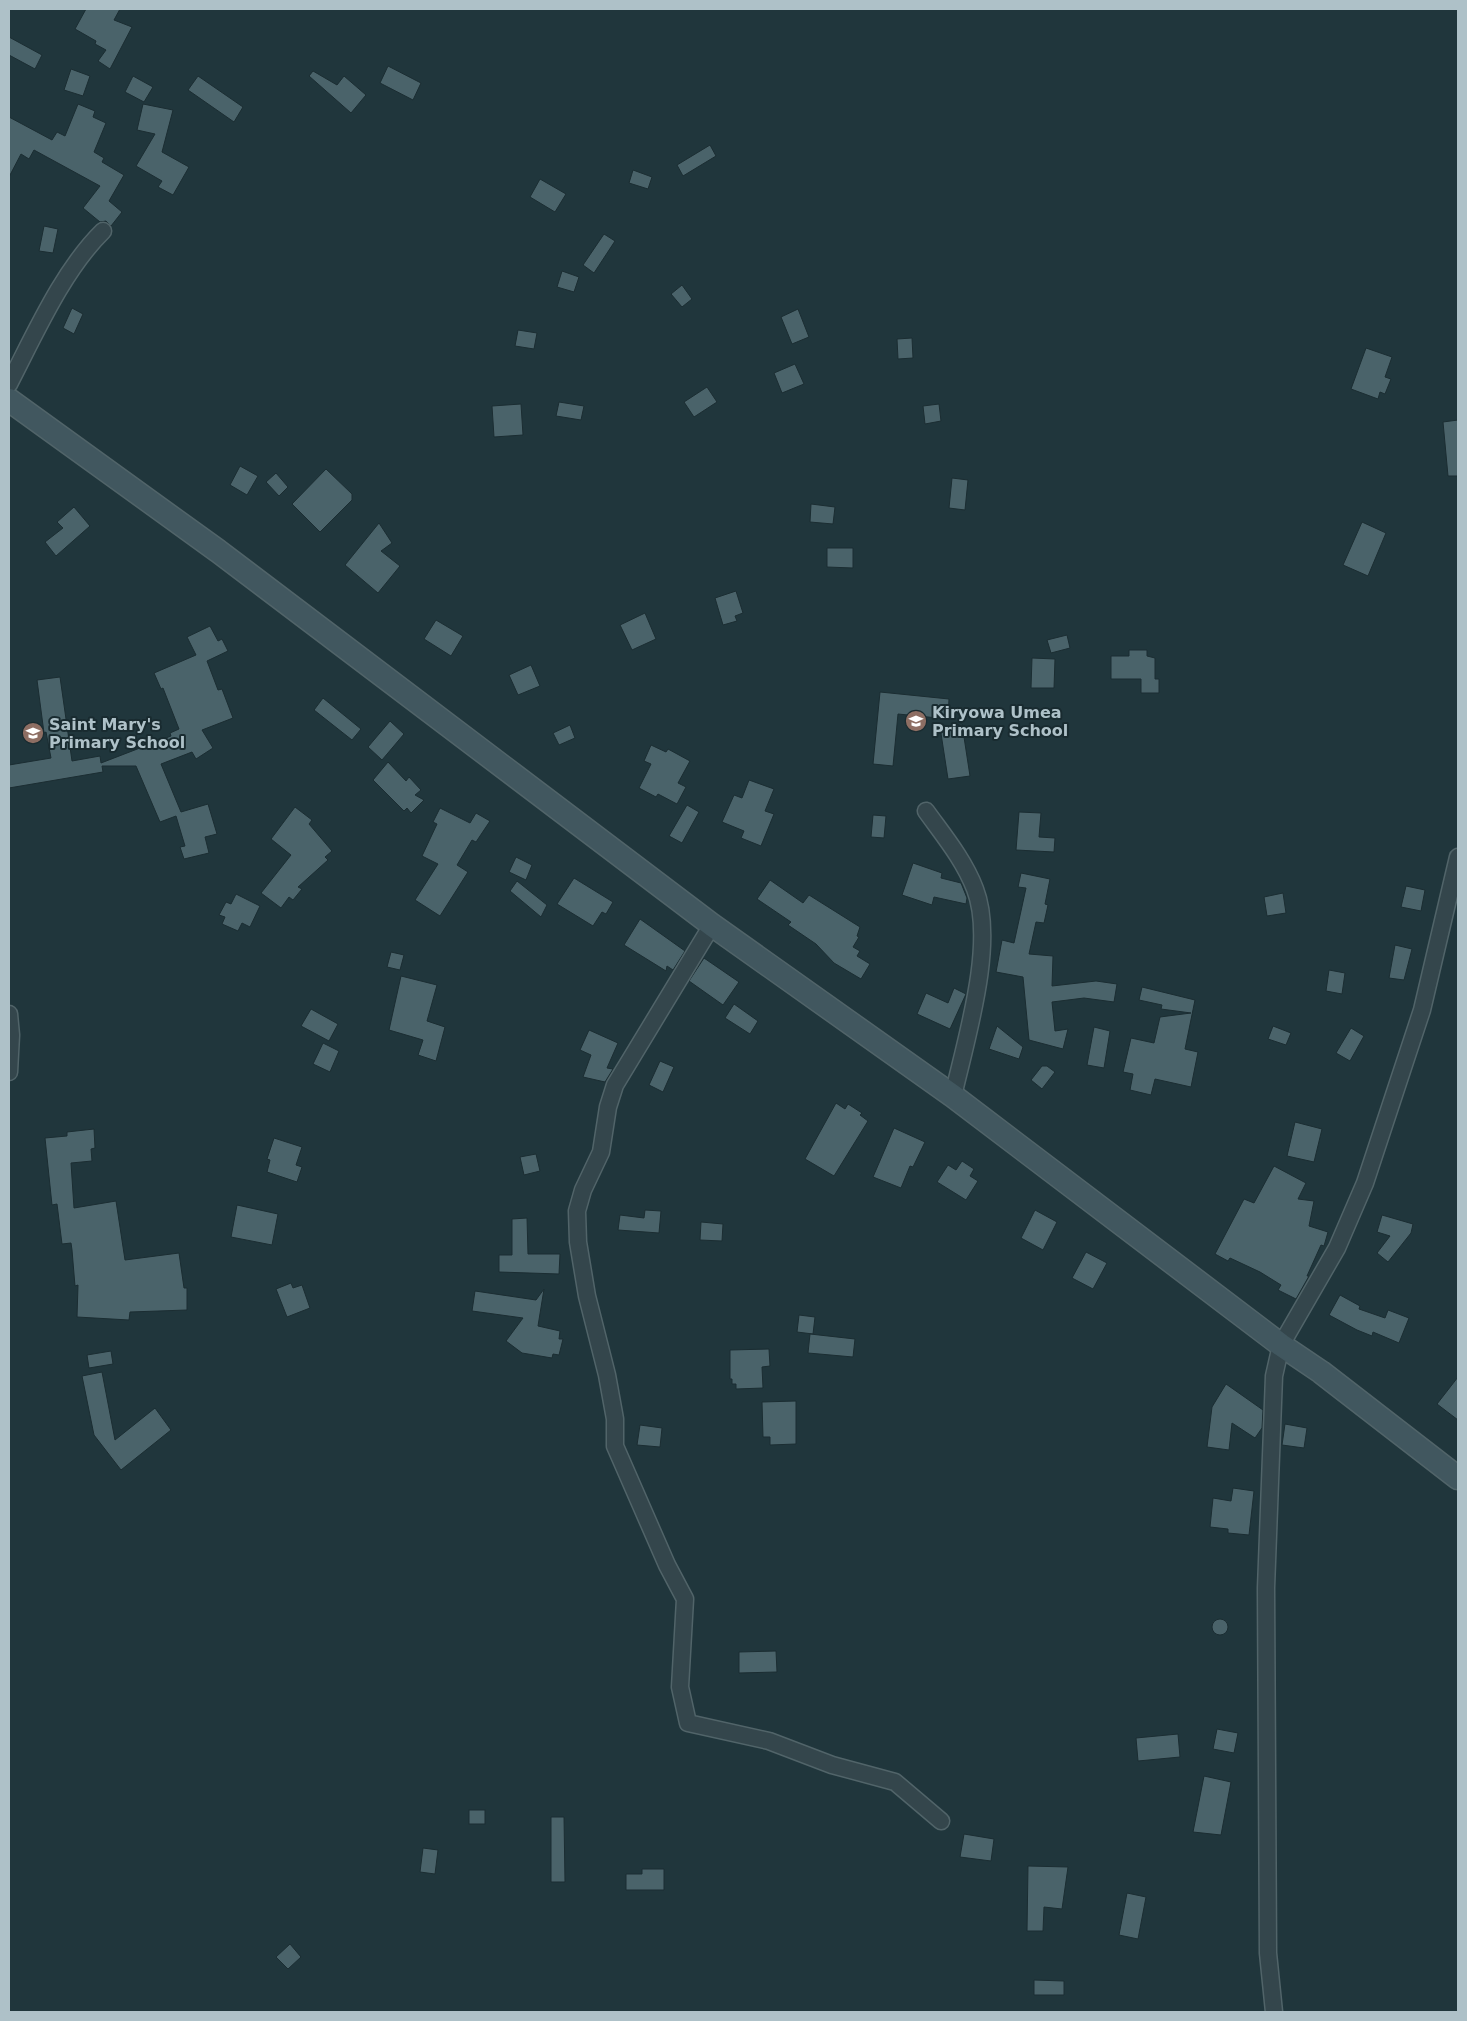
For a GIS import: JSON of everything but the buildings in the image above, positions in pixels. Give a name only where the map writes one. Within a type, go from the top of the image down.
[{"type":"main road","points":[[9,400],[218,551],[712,925],[953,1096],[1281,1345],[1321,1372],[1458,1478]]},
{"type":"street","points":[[9,384],[41,322],[76,261],[103,231]]},
{"type":"street","points":[[926,811],[966,868],[976,891],[980,914],[982,943],[979,972],[953,1096]]},
{"type":"street","points":[[1274,2012],[1268,1953],[1266,1588],[1273,1388],[1281,1345],[1337,1248],[1365,1183],[1422,1010],[1458,857]]},
{"type":"street","points":[[712,925],[615,1085],[608,1107],[602,1152],[583,1190],[577,1211],[578,1242],[587,1296],[607,1375],[615,1419],[615,1446],[667,1565],[684,1599],[680,1687],[688,1722],[769,1742],[832,1765],[895,1782],[942,1821]]},
{"type":"street","points":[[9,1014],[11,1035],[9,1072]]},
{"type":"place","name":"Kiryowa Umea Primary School","points":[[916,721]]},
{"type":"place","name":"Saint Mary's Primary School","points":[[33,733]]}]
